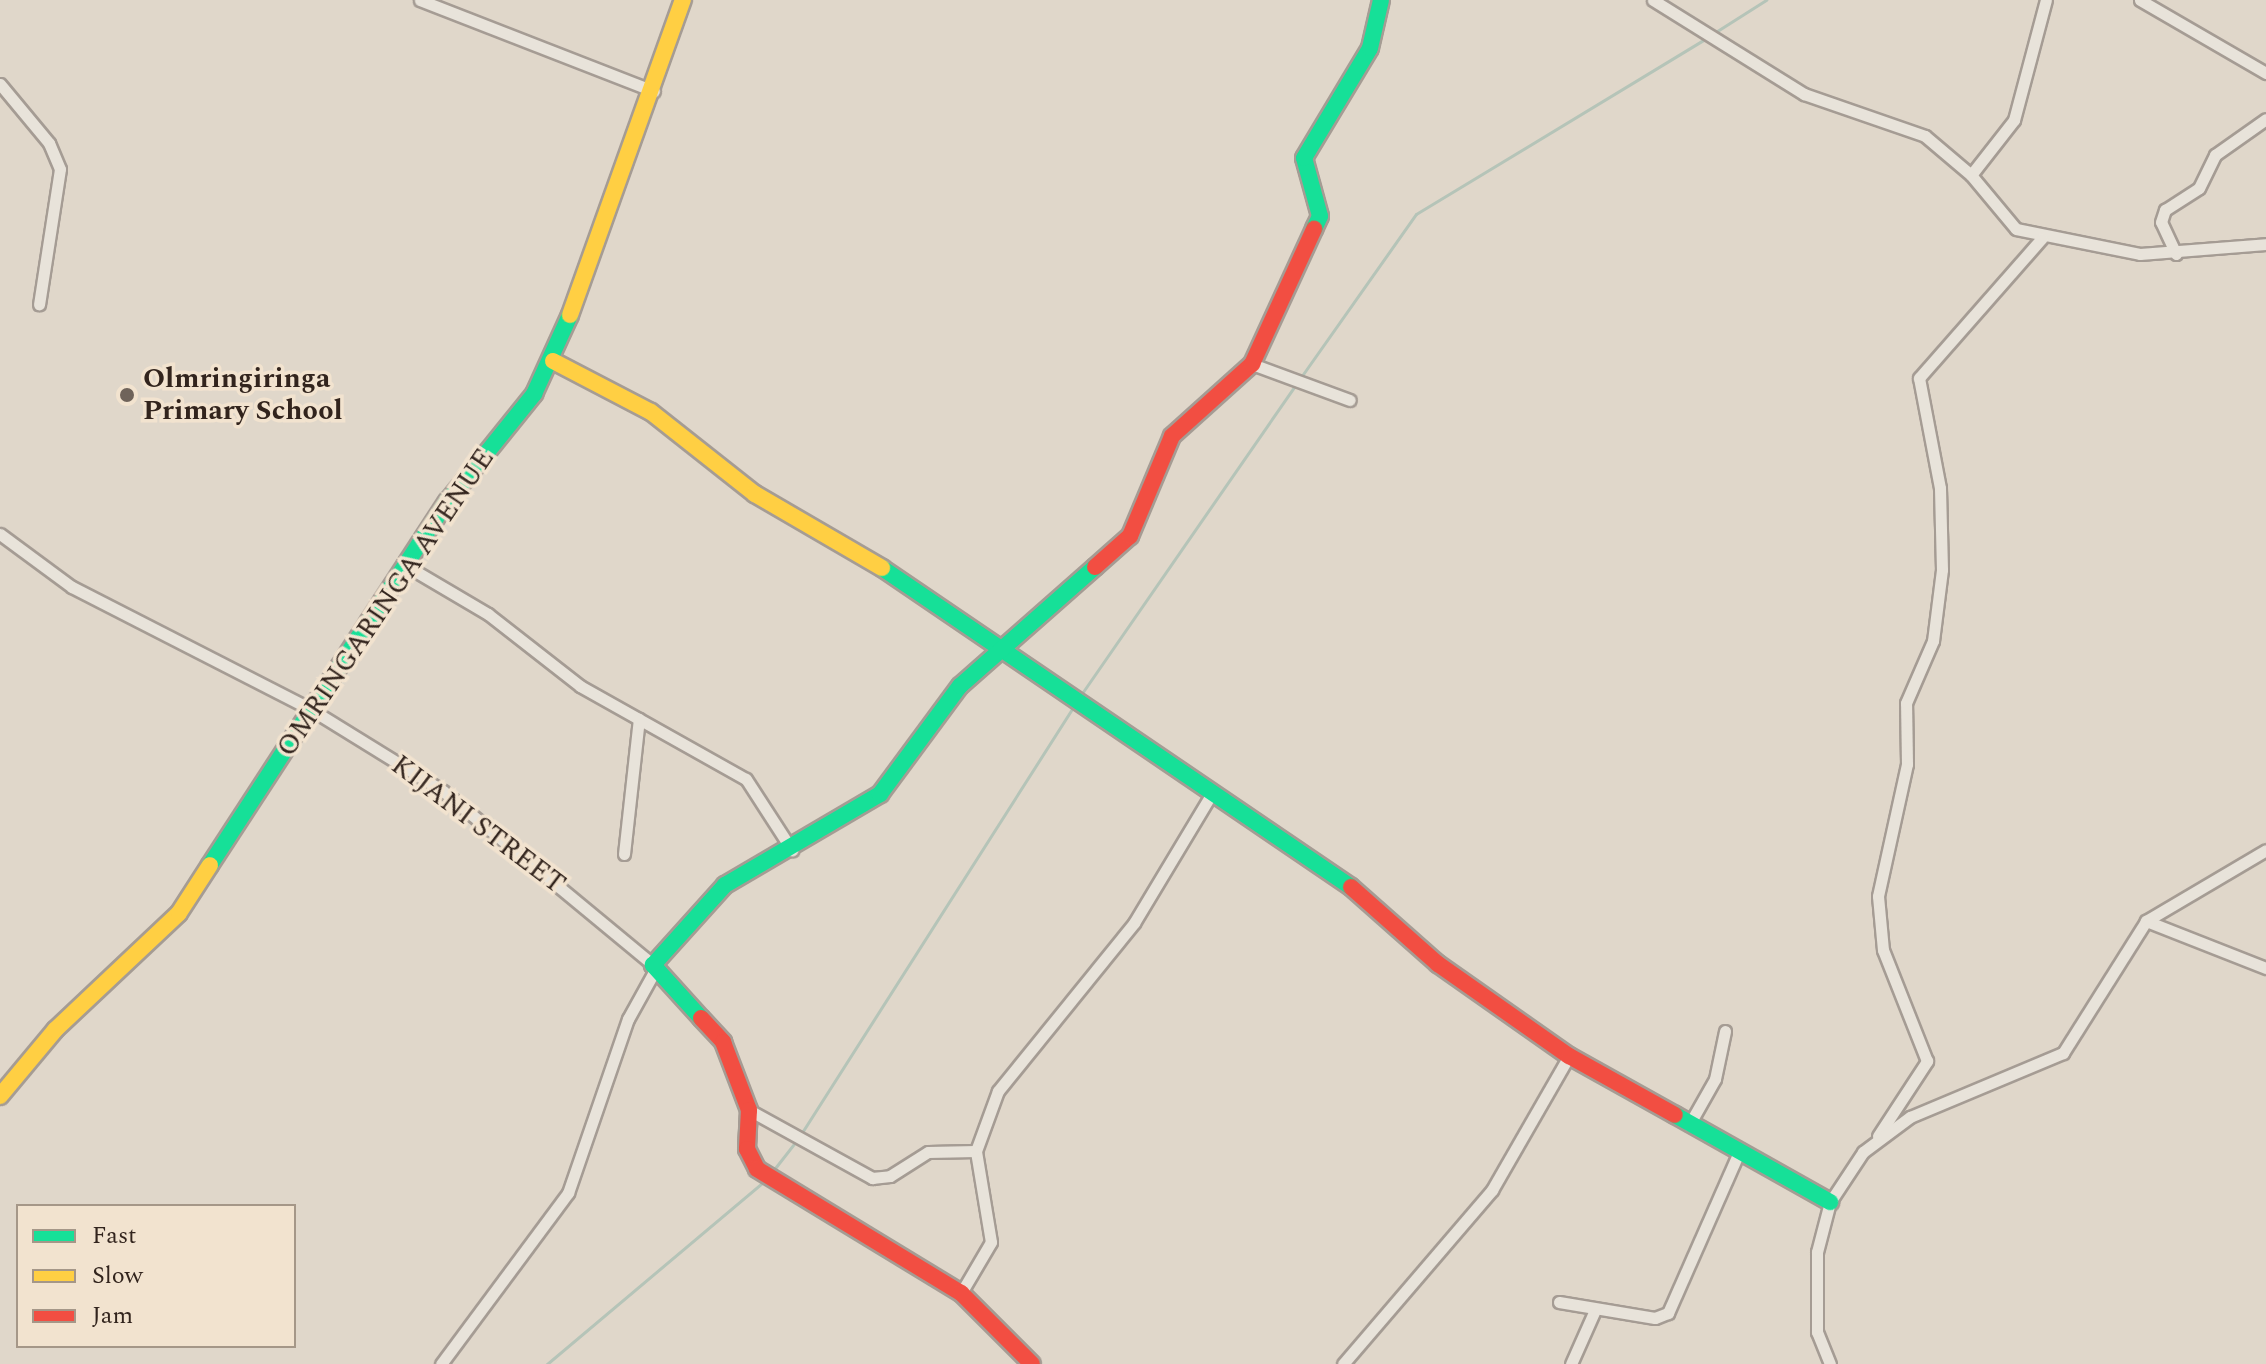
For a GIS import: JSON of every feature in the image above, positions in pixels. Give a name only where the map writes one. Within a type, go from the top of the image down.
[{"type":"street","points":[[420,0],[654,91]]},
{"type":"street","name":"OMRINGARINGA AVENUE","points":[[0,1096],[55,1030],[179,913],[312,710],[410,568],[447,502],[553,361],[654,91],[683,0]]},
{"type":"street","points":[[441,1364],[568,1193],[628,1019],[654,969],[725,885],[793,851],[880,794],[960,686],[1130,536],[1172,436],[1252,364],[1319,223],[1304,158],[1370,48],[1381,0]]},
{"type":"street","points":[[1653,0],[1804,94],[1925,136],[1971,175],[2005,222],[2042,238],[2176,254],[2266,244]]},
{"type":"street","points":[[1971,175],[2014,120],[2046,0]]},
{"type":"street","points":[[2140,0],[2266,73]]},
{"type":"street","points":[[0,84],[49,143],[60,169],[39,304]]},
{"type":"street","points":[[2176,254],[2161,222],[2165,210],[2199,188],[2215,155],[2266,119]]},
{"type":"street","points":[[1830,1364],[1814,1297],[1830,1202],[1927,1061],[1883,950],[1878,896],[1907,764],[1906,703],[1933,641],[1942,570],[1940,488],[1919,378],[2042,238]]},
{"type":"street","points":[[553,361],[651,412],[755,494],[920,591],[1211,795],[1333,871],[1438,964],[1569,1056],[1830,1202]]},
{"type":"street","points":[[1252,364],[1350,400]]},
{"type":"street","name":"KIJANI STREET","points":[[0,534],[89,597],[312,710],[443,791],[654,969]]},
{"type":"street","points":[[410,568],[639,719],[746,779],[793,851]]},
{"type":"street","points":[[624,854],[639,719]]},
{"type":"street","points":[[961,1293],[991,1242],[976,1151],[1011,1070],[1134,923],[1211,795]]},
{"type":"street","points":[[1878,1136],[2063,1053],[2146,921],[2266,850]]},
{"type":"street","points":[[2146,921],[2266,968]]},
{"type":"street","points":[[654,969],[710,1020],[749,1110],[747,1149],[757,1169],[961,1293],[1032,1364]]},
{"type":"street","points":[[1689,1125],[1715,1079],[1725,1031]]},
{"type":"street","points":[[1343,1364],[1492,1190],[1569,1056]]},
{"type":"street","points":[[749,1110],[872,1178],[890,1176],[928,1152],[976,1151]]},
{"type":"street","points":[[1559,1302],[1655,1318],[1668,1313],[1739,1152]]},
{"type":"street","points":[[1571,1364],[1595,1310]]},
{"type":"waterway","points":[[1714,33],[1766,0]]},
{"type":"waterway","points":[[1301,377],[1416,214],[1708,37]]},
{"type":"waterway","points":[[1078,699],[1297,383]]},
{"type":"waterway","points":[[801,1134],[1072,709]]},
{"type":"waterway","points":[[772,1172],[797,1140]]},
{"type":"waterway","points":[[547,1364],[764,1181]]},
{"type":"traffic: fast","points":[[1314,229],[1320,216],[1304,158],[1370,48],[1381,0]]},
{"type":"traffic: fast","points":[[210,865],[447,502],[534,394],[570,315]]},
{"type":"traffic: fast","points":[[701,1018],[653,965],[725,885],[880,794],[960,686],[1095,567]]},
{"type":"traffic: fast","points":[[882,568],[1351,887]]},
{"type":"traffic: fast","points":[[1675,1115],[1830,1202]]},
{"type":"traffic: slow","points":[[570,315],[683,0]]},
{"type":"traffic: slow","points":[[553,361],[651,412],[755,494],[882,568]]},
{"type":"traffic: slow","points":[[0,1096],[55,1030],[179,913],[210,865]]},
{"type":"traffic: jam","points":[[1095,567],[1130,536],[1172,436],[1252,364],[1314,229]]},
{"type":"traffic: jam","points":[[1351,887],[1438,964],[1569,1056],[1675,1115]]},
{"type":"traffic: jam","points":[[701,1018],[723,1042],[749,1110],[747,1149],[757,1169],[961,1293],[1032,1364]]},
{"type":"place","name":"Olmringiringa Primary School","points":[[127,395]]}]
